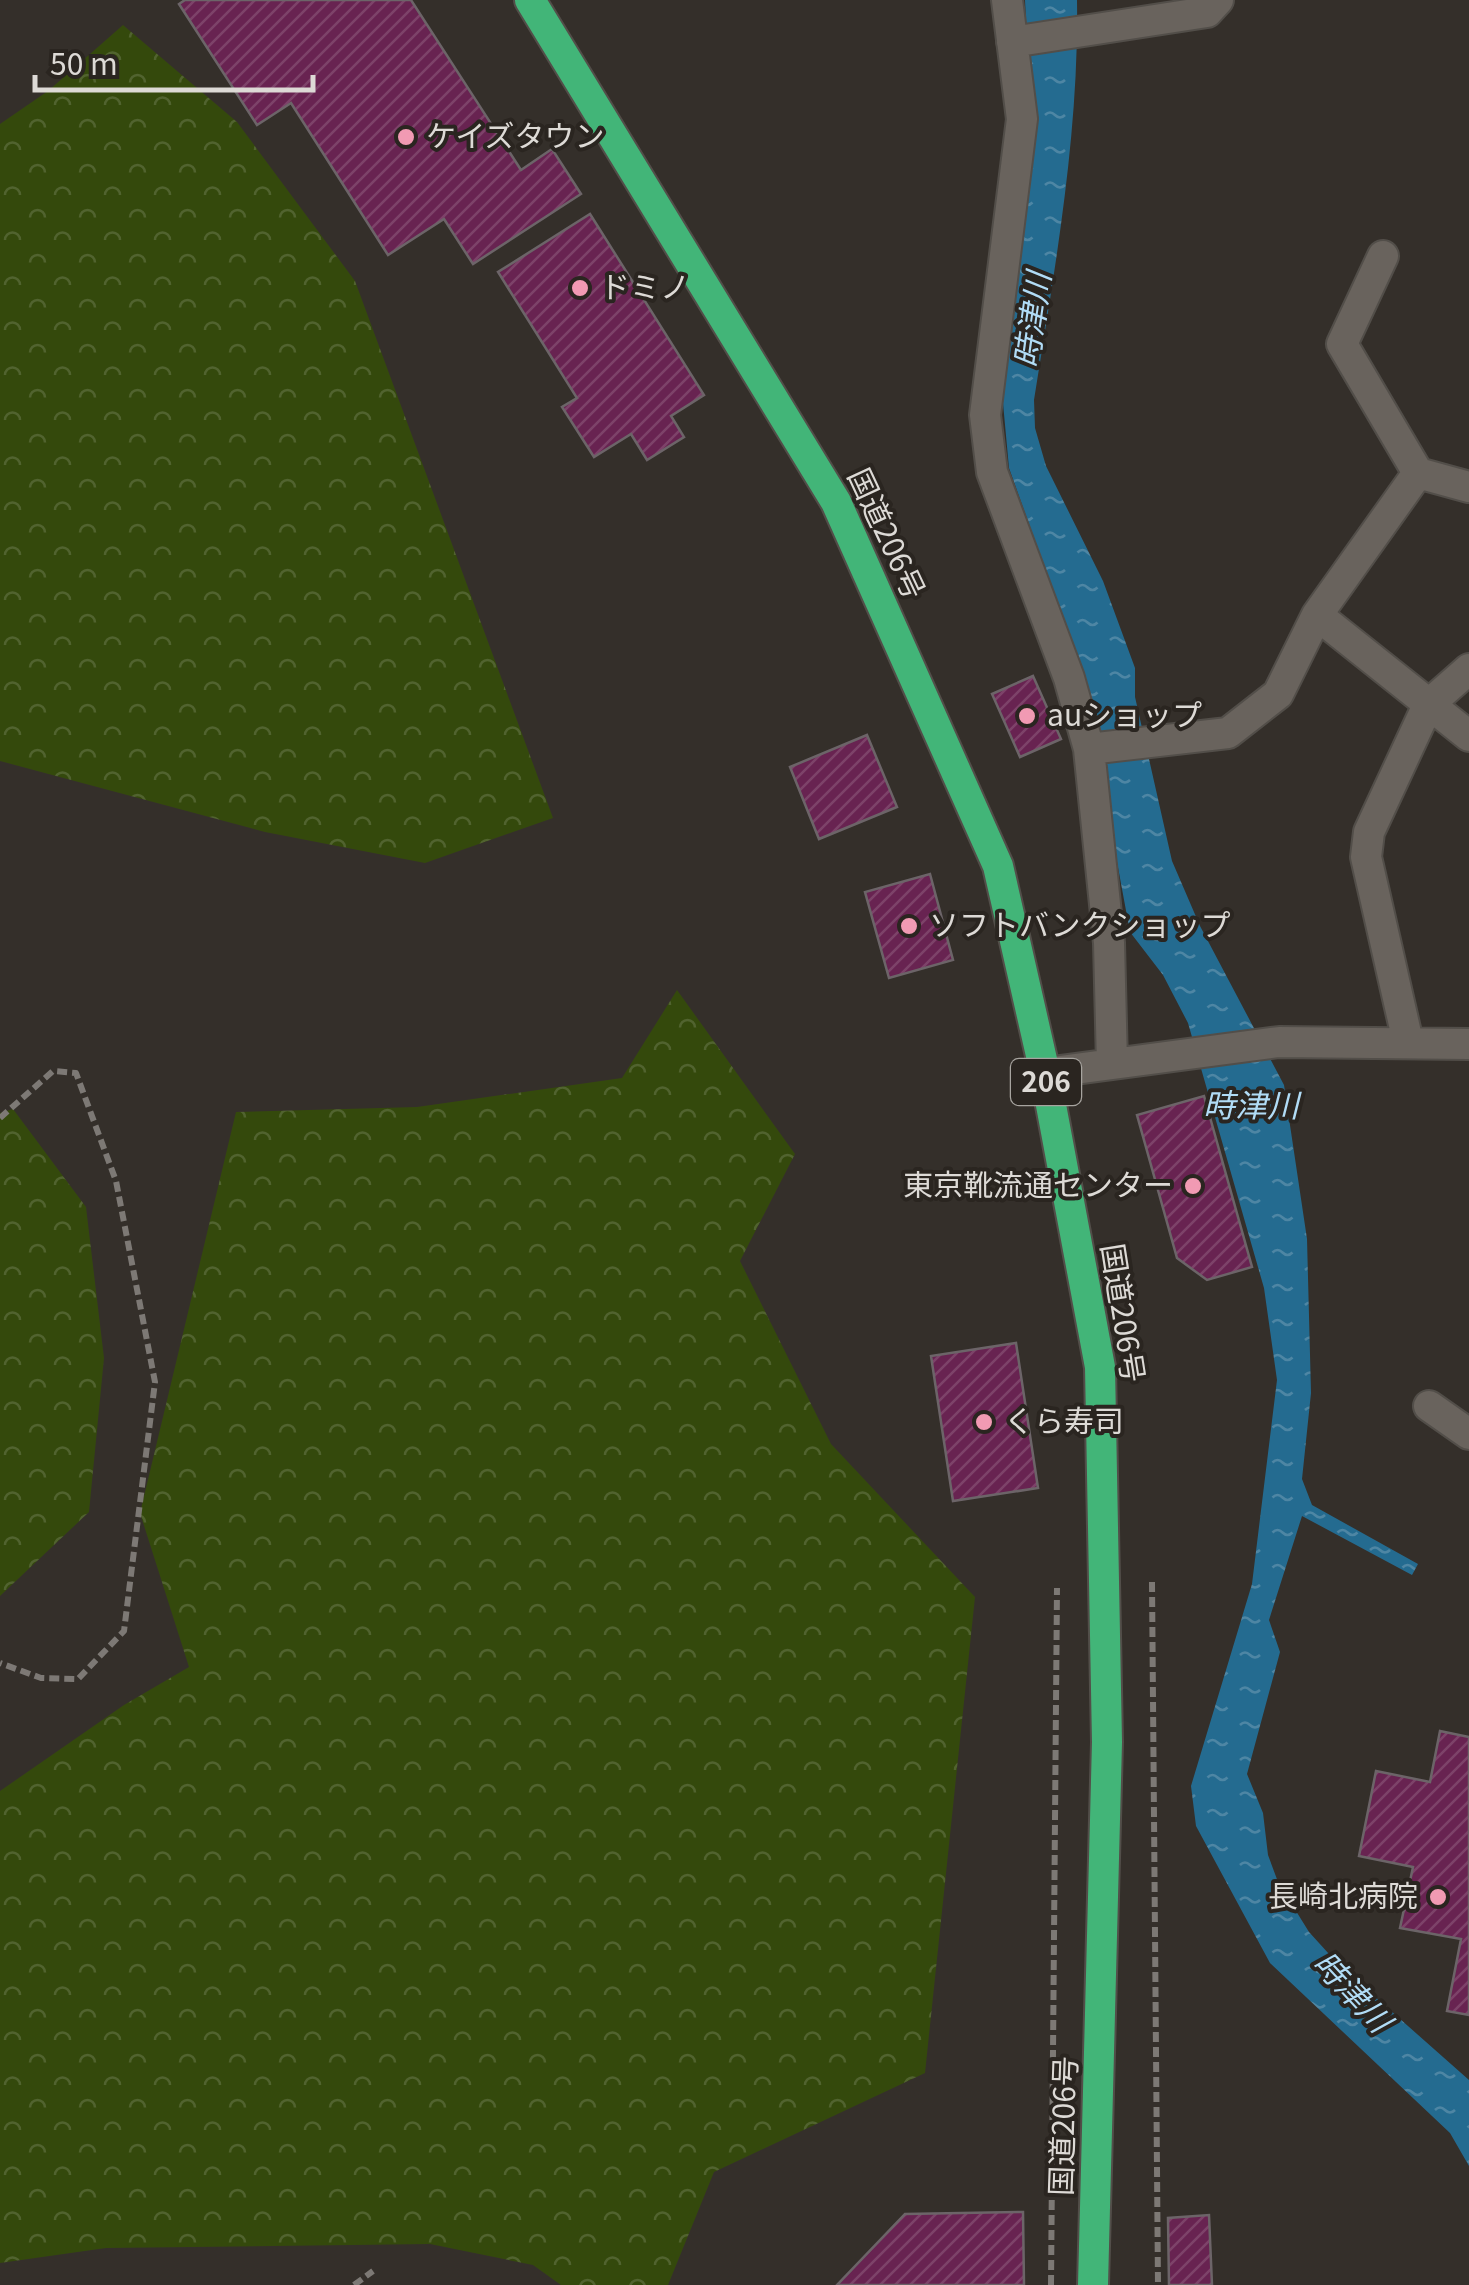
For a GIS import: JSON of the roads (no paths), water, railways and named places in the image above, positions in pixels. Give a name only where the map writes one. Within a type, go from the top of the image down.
[{"type":"highway","name":"国道206号","points":[[530,0],[836,502],[998,866],[1045,1073],[1100,1367],[1107,1742],[1093,2285]]},
{"type":"street","points":[[1007,0],[1018,42],[1022,119],[986,415],[992,472],[1069,678],[1088,749],[1109,943],[1112,1064]]},
{"type":"street","points":[[1018,42],[1208,12],[1218,0]]},
{"type":"street","points":[[1384,256],[1342,344],[1418,473],[1469,487]]},
{"type":"street","points":[[1088,749],[1228,733],[1278,694],[1317,615],[1418,473]]},
{"type":"street","points":[[1317,615],[1469,736]]},
{"type":"street","points":[[1408,1042],[1366,857],[1369,832],[1428,705],[1469,670]]},
{"type":"street","points":[[1045,1073],[1278,1042],[1469,1044]]},
{"type":"street","points":[[1430,1406],[1469,1434]]},
{"type":"water","name":"時津川","points":[[1025,0],[1077,0],[1070,151],[1034,400],[1035,428],[1046,466],[1103,581],[1135,668],[1135,697],[1172,861],[1200,926],[1284,1085],[1307,1239],[1311,1393],[1302,1479],[1312,1505],[1418,1564],[1412,1575],[1302,1516],[1269,1620],[1280,1652],[1247,1774],[1263,1813],[1268,1855],[1278,1882],[1309,1932],[1339,1965],[1469,2080],[1469,2166],[1450,2133],[1270,1963],[1196,1826],[1191,1786],[1252,1584],[1277,1380],[1264,1288],[1188,1023],[1163,975],[1130,932],[1082,673],[1009,468],[1003,403],[1030,101]]},
{"type":"place","name":"ケイズタウン","points":[[406,137]]},
{"type":"place","name":"ドミノ","points":[[580,288]]},
{"type":"place","name":"auショップ","points":[[1027,716]]},
{"type":"place","name":"ソフトバンクショップ","points":[[909,926]]},
{"type":"place","name":"東京靴流通センター","points":[[1193,1186]]},
{"type":"place","name":"くら寿司","points":[[984,1422]]},
{"type":"place","name":"長崎北病院","points":[[1438,1897]]}]
